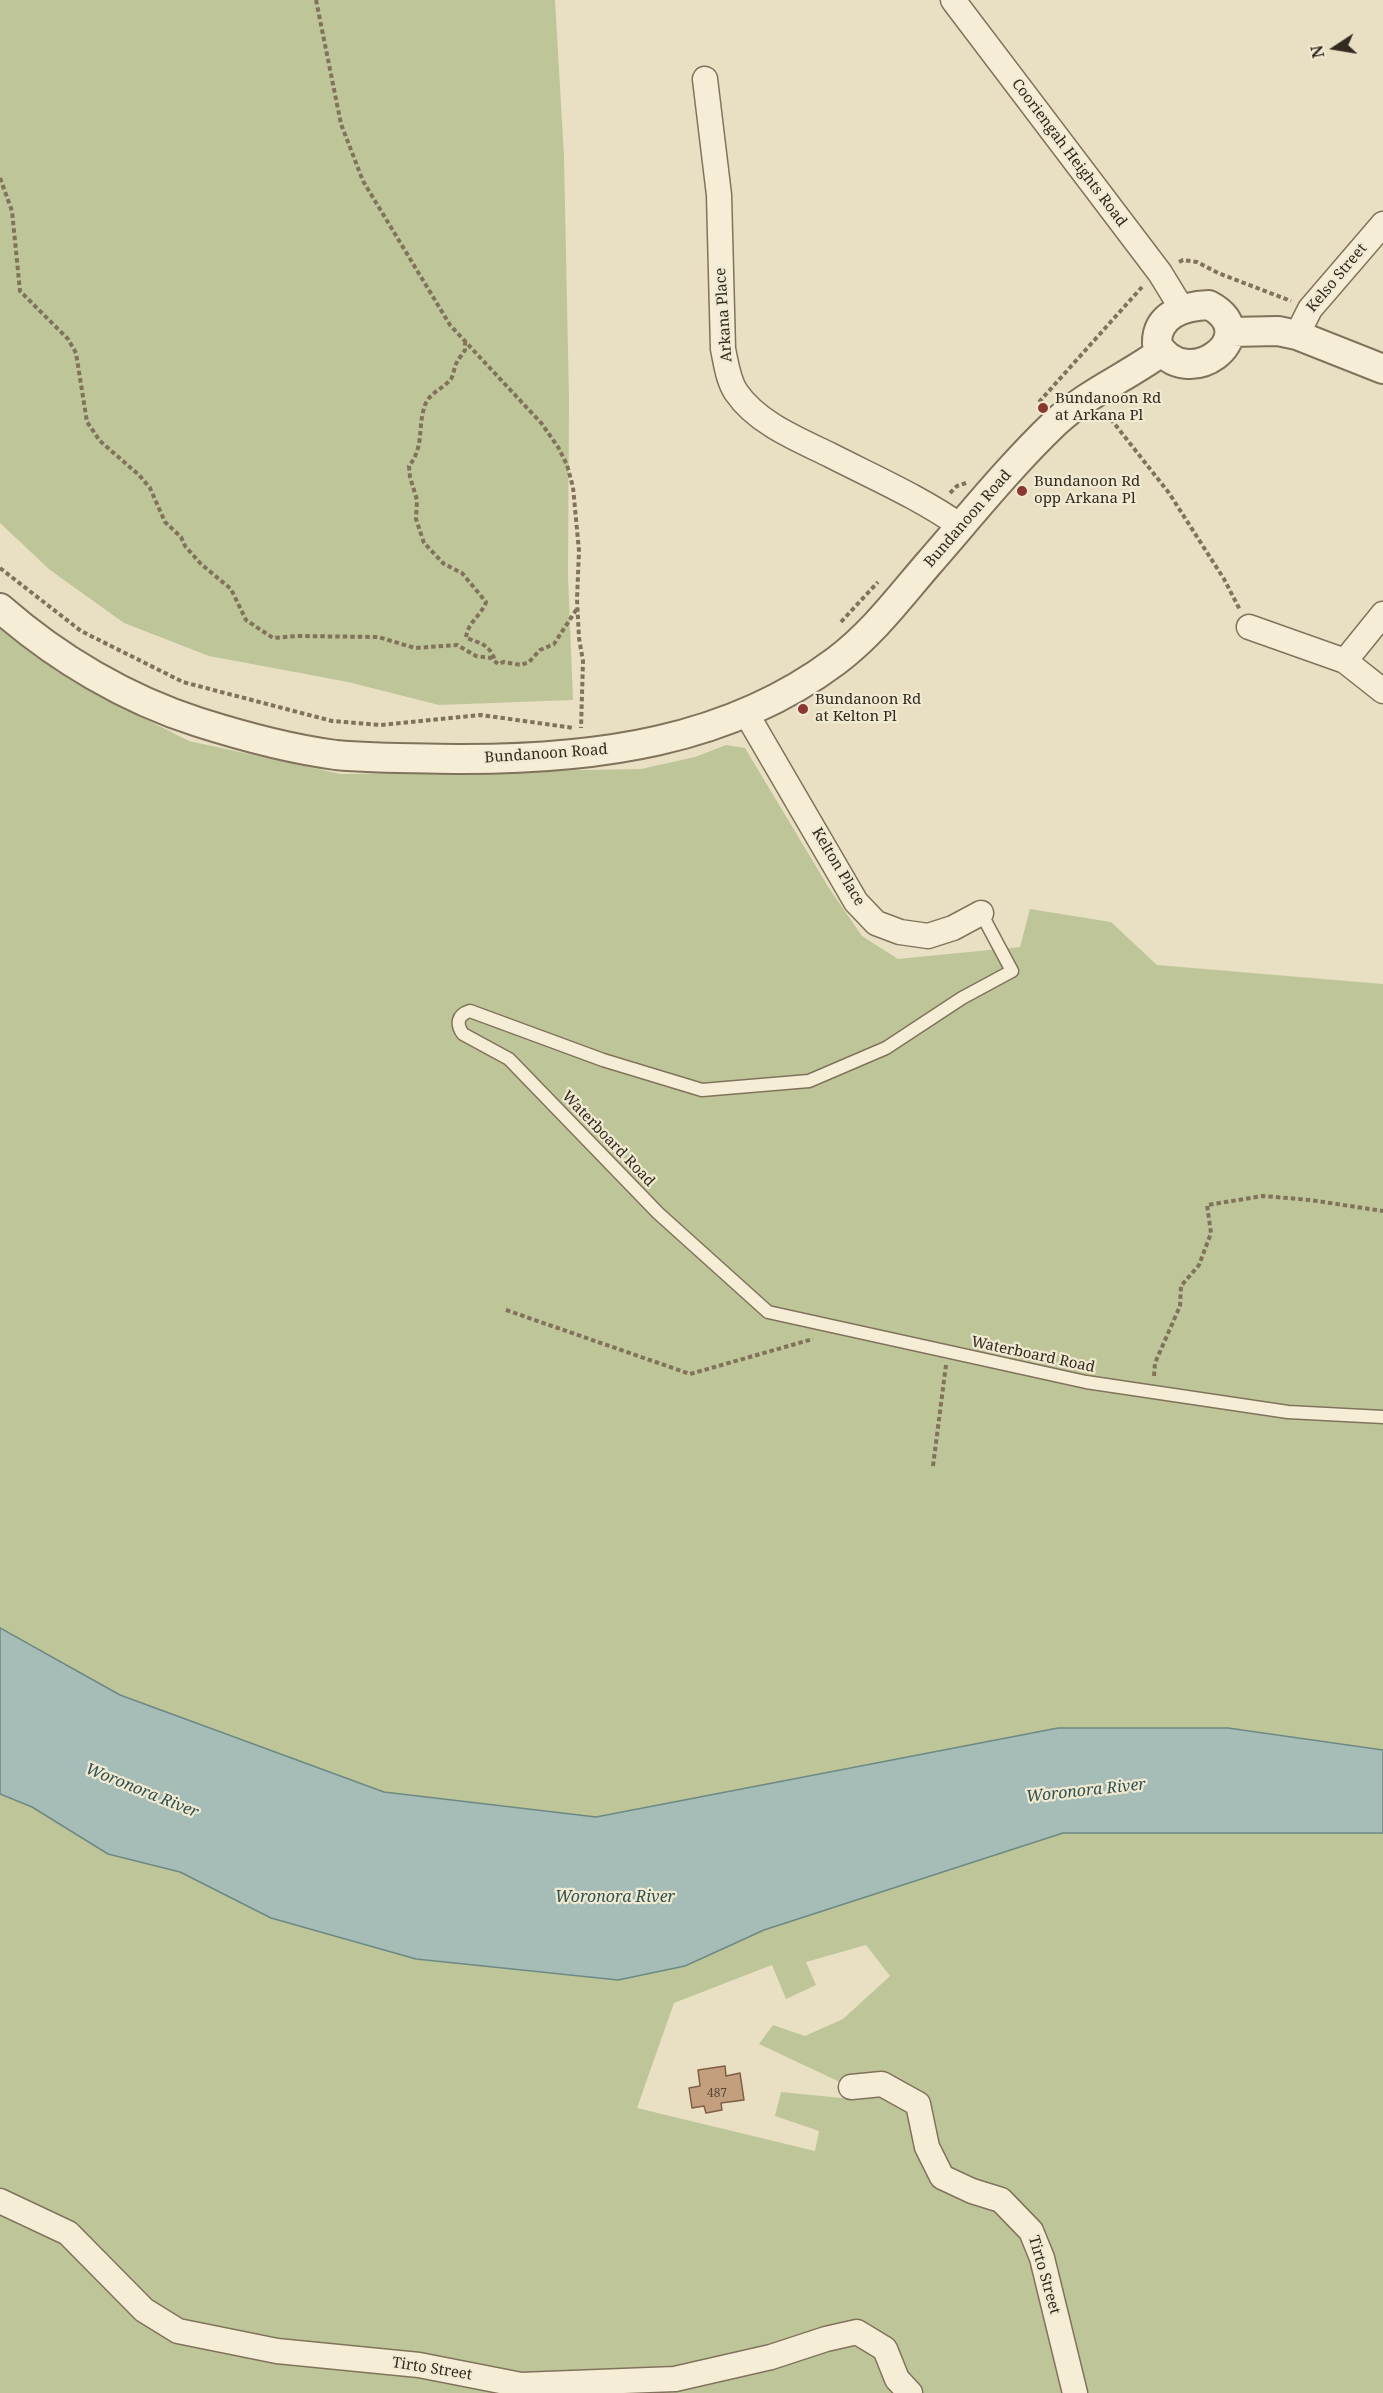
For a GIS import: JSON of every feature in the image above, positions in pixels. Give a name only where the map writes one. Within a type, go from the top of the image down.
[{"type":"street","name":"Cooriengah Heights Road","points":[[953,0],[1160,273],[1182,309]]},
{"type":"street","name":"Arkana Place","points":[[705,79],[719,195],[723,349],[735,391],[747,405],[782,432],[936,509],[962,527]]},
{"type":"street","name":"Kelso Street","points":[[1297,335],[1310,309],[1383,224]]},
{"type":"street","points":[[1209,306],[1221,312],[1228,322],[1230,332],[1226,347],[1219,354],[1207,360],[1179,364],[1168,359],[1161,352],[1157,344],[1159,326],[1168,316],[1182,309],[1209,306]]},
{"type":"street","points":[[1230,332],[1278,331],[1297,335],[1383,369]]},
{"type":"street","name":"Bundanoon Road","points":[[0,608],[43,642],[89,672],[158,707],[243,735],[335,754],[481,759],[572,755],[653,742],[695,732],[777,699],[861,640],[1057,422],[1093,393],[1161,352]]},
{"type":"street","points":[[1345,661],[1383,614]]},
{"type":"street","points":[[1249,627],[1345,661],[1383,691]]},
{"type":"street","name":"Kelton Place","points":[[746,713],[856,902],[876,923],[900,932],[928,936],[953,928],[981,913]]},
{"type":"street","name":"Tirto Street","points":[[851,2087],[882,2084],[918,2104],[927,2146],[942,2176],[972,2191],[1001,2200],[1031,2230],[1042,2258],[1075,2393]]},
{"type":"street","name":"Tirto Street","points":[[0,2201],[68,2233],[144,2310],[178,2331],[277,2351],[419,2366],[521,2385],[675,2379],[771,2357],[826,2339],[857,2332],[885,2349],[897,2379],[910,2393]]},
{"type":"lane","name":"Waterboard Road","points":[[981,913],[1012,971],[962,998],[886,1048],[809,1081],[702,1090],[603,1060],[470,1011],[463,1013],[458,1020],[459,1028],[464,1034],[509,1059],[658,1213],[768,1312],[1086,1382],[1288,1412],[1383,1418]]},
{"type":"path","points":[[316,0],[341,124],[363,181],[450,325],[542,424],[567,465],[573,487],[579,551],[579,638],[583,661],[581,728]]},
{"type":"path","points":[[0,178],[12,210],[20,291],[68,339],[76,353],[87,422],[100,441],[139,475],[150,488],[165,522],[181,537],[185,546],[201,564],[231,589],[246,620],[273,638],[297,636],[378,638],[415,648],[457,645],[476,656],[496,662],[520,665],[529,662],[540,650],[554,644],[578,607]]},
{"type":"path","points":[[1036,406],[1142,286],[1183,260],[1197,262],[1310,309]]},
{"type":"path","points":[[465,341],[464,352],[456,363],[451,379],[435,391],[426,404],[421,417],[422,439],[415,458],[409,466],[410,477],[417,500],[416,519],[424,543],[444,564],[462,573],[486,603],[484,610],[469,626],[466,638],[484,644],[490,649],[496,662]]},
{"type":"path","points":[[1093,393],[1121,434],[1169,493],[1224,579],[1249,627]]},
{"type":"path","points":[[936,509],[957,486],[967,483]]},
{"type":"path","points":[[0,568],[81,631],[183,682],[332,721],[381,725],[481,715],[581,728],[591,727]]},
{"type":"path","points":[[836,628],[882,578]]},
{"type":"path","points":[[1152,1391],[1155,1363],[1180,1306],[1181,1286],[1199,1264],[1210,1233],[1208,1205],[1263,1196],[1310,1200],[1383,1211]]},
{"type":"path","points":[[506,1310],[690,1374],[845,1330]]},
{"type":"path","points":[[933,1467],[947,1352]]},
{"type":"green space","points":[[0,0],[555,0],[564,156],[569,399],[568,576],[573,700],[439,705],[348,682],[209,656],[124,623],[50,570],[0,523]]},
{"type":"green space","points":[[0,625],[38,657],[118,705],[189,741],[341,774],[641,769],[695,757],[726,745],[745,748],[829,888],[862,936],[898,959],[1020,947],[1030,909],[1111,922],[1157,965],[1383,984],[1383,1750],[1227,1728],[1058,1728],[596,1817],[384,1792],[120,1695],[0,1628]]},
{"type":"green space","points":[[0,1794],[32,1807],[108,1854],[180,1872],[271,1918],[685,1966],[764,1930],[1063,1833],[1383,1833],[1383,2393],[0,2393]],"holes":[[[866,1945],[890,1976],[843,2019],[805,2036],[773,2025],[759,2044],[844,2084],[842,2098],[781,2092],[775,2116],[819,2131],[815,2151],[637,2108],[674,2003],[772,1965],[786,1999],[816,1985],[806,1962]]]},
{"type":"water","name":"Woronora River","points":[[0,1628],[120,1695],[384,1792],[596,1817],[1058,1728],[1228,1728],[1383,1750],[1383,1833],[1063,1833],[764,1930],[685,1966],[618,1980],[416,1959],[271,1918],[180,1872],[108,1854],[32,1807],[0,1794]]},
{"type":"building","points":[[725,2066],[726,2076],[740,2073],[744,2100],[721,2103],[722,2110],[706,2113],[704,2106],[692,2108],[689,2088],[700,2086],[698,2070]]},
{"type":"place","name":"Bundanoon Rd at Arkana Pl","points":[[1043,408]]},
{"type":"place","name":"Bundanoon Rd opp Arkana Pl","points":[[1022,491]]},
{"type":"place","name":"Bundanoon Rd at Kelton Pl","points":[[803,709]]}]
